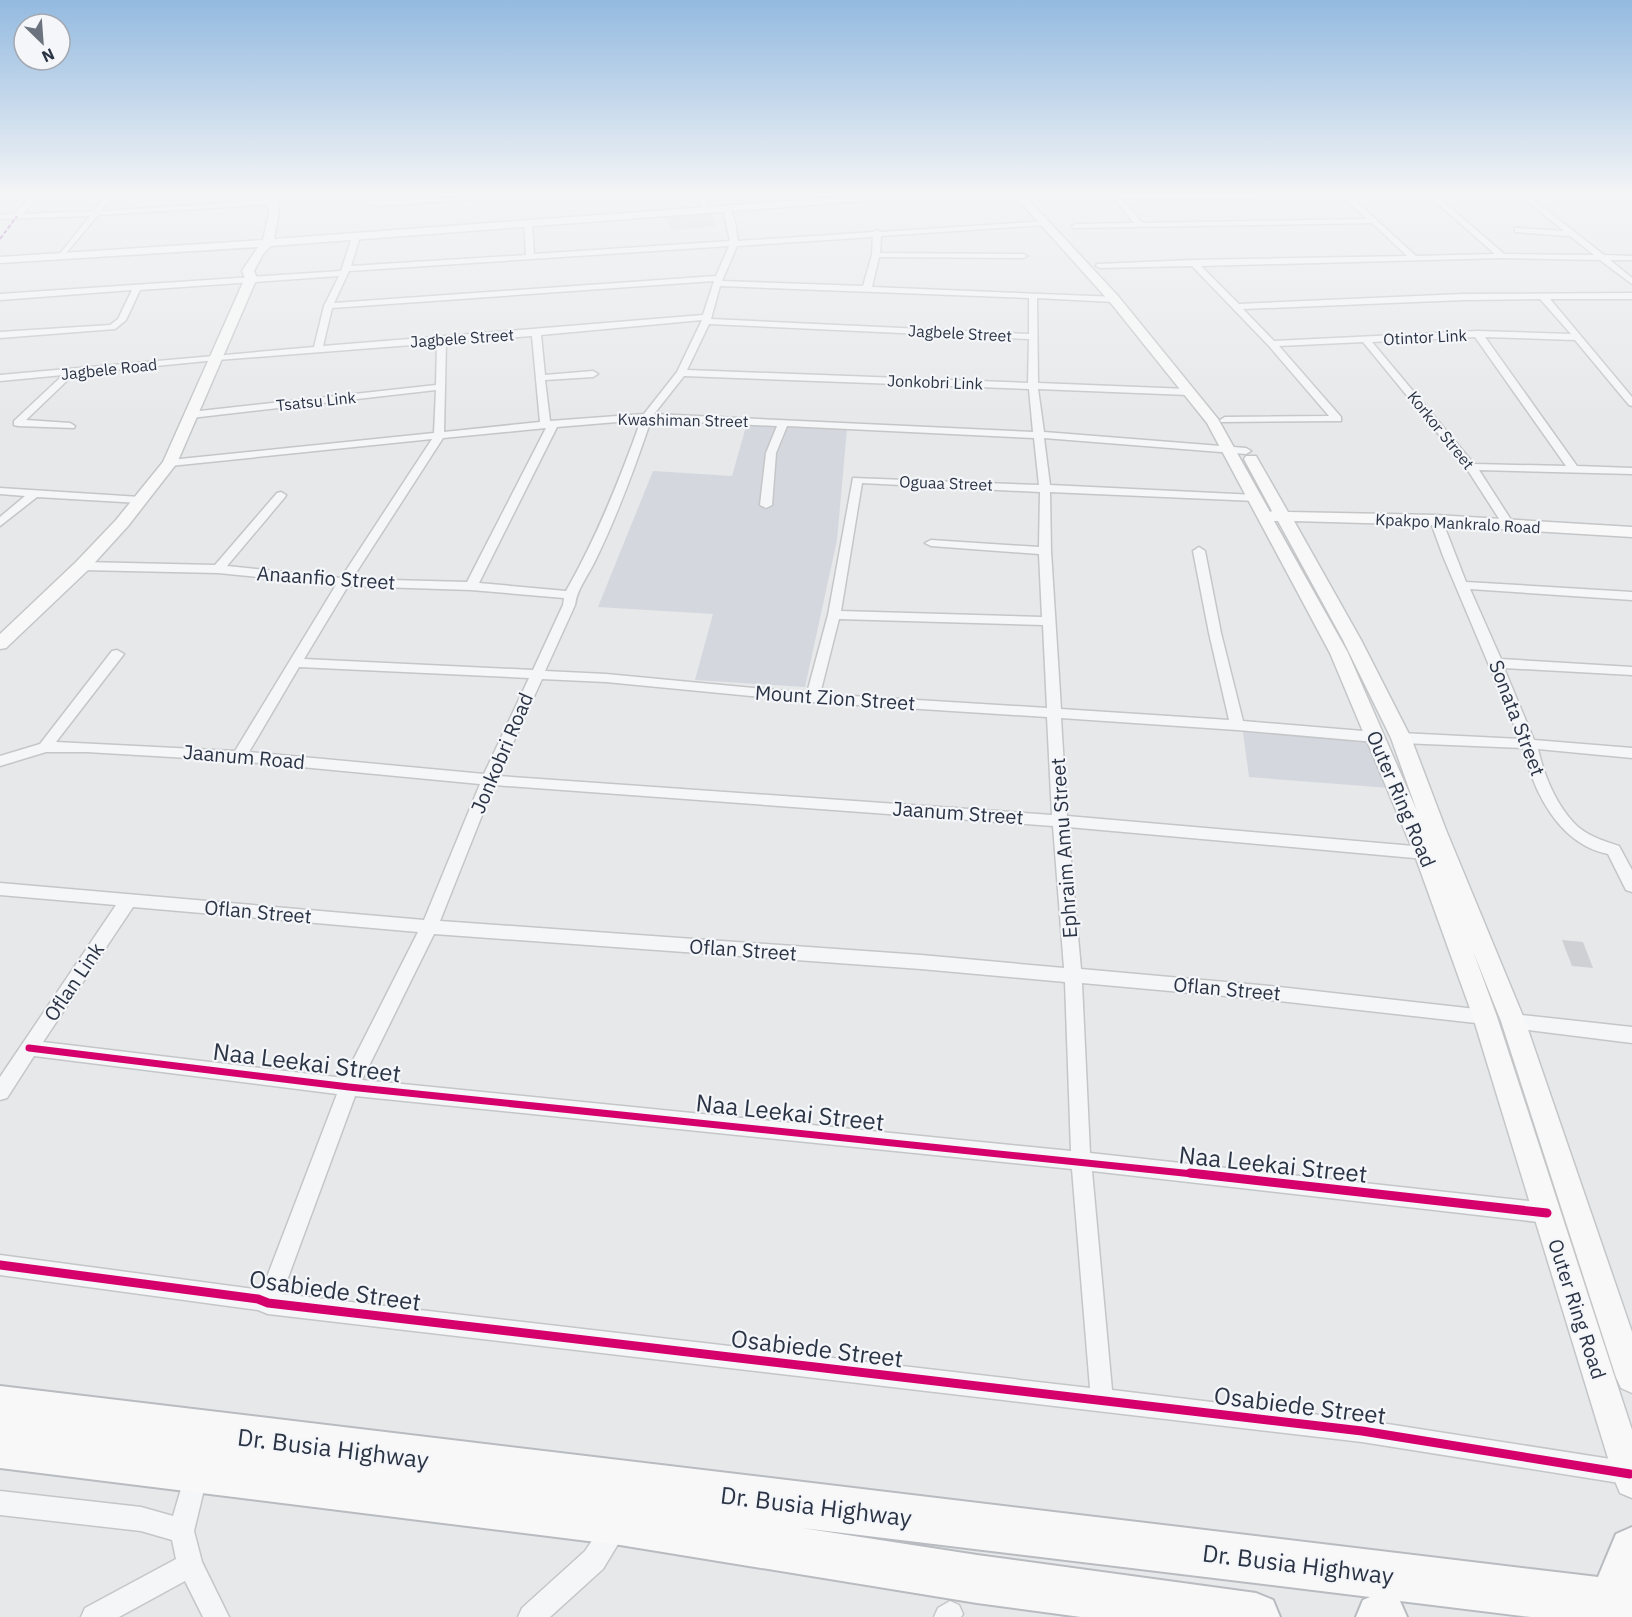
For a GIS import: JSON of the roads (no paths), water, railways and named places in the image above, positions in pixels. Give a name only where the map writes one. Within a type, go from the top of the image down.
[{"type":"highway","name":"Dr. Busia Highway","points":[[0,1408],[1622,1603]]},
{"type":"highway","name":"Dr. Busia Highway","points":[[0,1446],[620,1522],[977,1579],[1256,1617]]},
{"type":"highway","points":[[1622,1603],[1632,1550]]},
{"type":"main road","points":[[0,644],[82,566],[170,463],[251,278],[249,271]]},
{"type":"main road","name":"Outer Ring Road","points":[[1089,271],[1236,448],[1274,516],[1352,640],[1401,738],[1435,830],[1513,1021],[1632,1377]]},
{"type":"main road","name":"Outer Ring Road","points":[[1105,271],[1225,420],[1256,498],[1274,516],[1339,652],[1425,853],[1485,1017],[1631,1478]]},
{"type":"main road","name":"Kpakpo Mankralo Road","points":[[1274,516],[1436,520],[1632,532]]},
{"type":"street","points":[[0,297],[339,271]]},
{"type":"street","points":[[318,350],[328,306],[345,271]]},
{"type":"street","name":"Jonkobri Road","points":[[268,1303],[349,1087],[429,927],[489,780],[569,605],[570,595],[590,560],[630,466],[647,417],[681,373],[707,319],[722,271]]},
{"type":"street","points":[[867,288],[872,271]]},
{"type":"street","points":[[1202,271],[1272,344],[1337,418],[1225,420]]},
{"type":"street","points":[[1619,271],[1632,282]]},
{"type":"street","points":[[328,306],[718,281],[1114,299]]},
{"type":"street","points":[[0,335],[112,327],[122,320],[137,288]]},
{"type":"street","name":"Ephraim Amu Street","points":[[1033,296],[1033,386],[1045,487],[1045,551],[1060,821],[1073,976],[1081,1161],[1102,1400]]},
{"type":"street","points":[[1542,296],[1632,403]]},
{"type":"street","points":[[1235,307],[1363,299],[1632,296]]},
{"type":"street","name":"Jagbele Street","points":[[217,357],[707,319],[1034,337]]},
{"type":"street","points":[[471,586],[549,425],[539,378],[536,333]]},
{"type":"street","points":[[1478,334],[1573,469]]},
{"type":"street","name":"Otintor Link","points":[[1272,344],[1478,334],[1578,337]]},
{"type":"street","name":"Korkor Street","points":[[1366,339],[1471,467],[1509,526]]},
{"type":"street","points":[[238,756],[344,582],[439,437],[442,340]]},
{"type":"street","name":"Jagbele Road","points":[[0,378],[217,357]]},
{"type":"street","points":[[70,373],[18,423],[70,426]]},
{"type":"street","name":"Jonkobri Link","points":[[681,373],[1188,392]]},
{"type":"street","points":[[539,378],[593,374]]},
{"type":"street","name":"Tsatsu Link","points":[[191,415],[440,387]]},
{"type":"street","name":"Kwashiman Street","points":[[170,463],[647,417],[1039,435],[1236,448]]},
{"type":"street","points":[[766,505],[771,453],[784,422]]},
{"type":"street","points":[[1471,467],[1632,471]]},
{"type":"street","name":"Oguaa Street","points":[[812,698],[834,615],[857,480],[1256,498]]},
{"type":"street","points":[[0,491],[140,500]]},
{"type":"street","points":[[0,523],[34,494]]},
{"type":"street","points":[[218,569],[281,495]]},
{"type":"street","name":"Sonata Street","points":[[1436,520],[1529,744],[1539,779],[1568,827],[1579,836],[1600,847],[1614,850],[1632,886]]},
{"type":"street","points":[[930,543],[1045,551]]},
{"type":"street","points":[[1199,551],[1215,633],[1237,725]]},
{"type":"street","name":"Anaanfio Street","points":[[82,566],[218,569],[344,582],[471,586],[570,595]]},
{"type":"street","points":[[1462,585],[1632,596]]},
{"type":"street","points":[[834,615],[1050,621]]},
{"type":"street","points":[[45,747],[117,654]]},
{"type":"street","name":"Mount Zion Street","points":[[296,663],[618,679],[812,698],[1237,725],[1375,737]]},
{"type":"street","points":[[1496,663],[1632,671]]},
{"type":"street","points":[[1401,738],[1529,744],[1632,753]]},
{"type":"street","name":"Jaanum Road","points":[[0,761],[45,747],[87,747],[238,756],[489,780]]},
{"type":"street","name":"Jaanum Street","points":[[489,780],[1060,821],[1425,853]]},
{"type":"street","name":"Oflan Street","points":[[0,889],[429,927],[909,961],[1270,993],[1485,1017]]},
{"type":"street","name":"Oflan Link","points":[[0,1092],[128,901]]},
{"type":"street","points":[[1513,1021],[1632,1035]]},
{"type":"street","name":"Naa Leekai Street","points":[[29,1048],[349,1087],[1081,1161],[1546,1213]]},
{"type":"street","name":"Osabiede Street","points":[[0,1265],[258,1299],[268,1303],[1362,1431],[1631,1478]]},
{"type":"street","points":[[196,1471],[182,1531],[190,1565],[216,1617]]},
{"type":"street","points":[[0,1503],[141,1519],[182,1531]]},
{"type":"street","points":[[531,1617],[594,1560],[620,1522]]},
{"type":"street","points":[[94,1617],[190,1565]]}]
